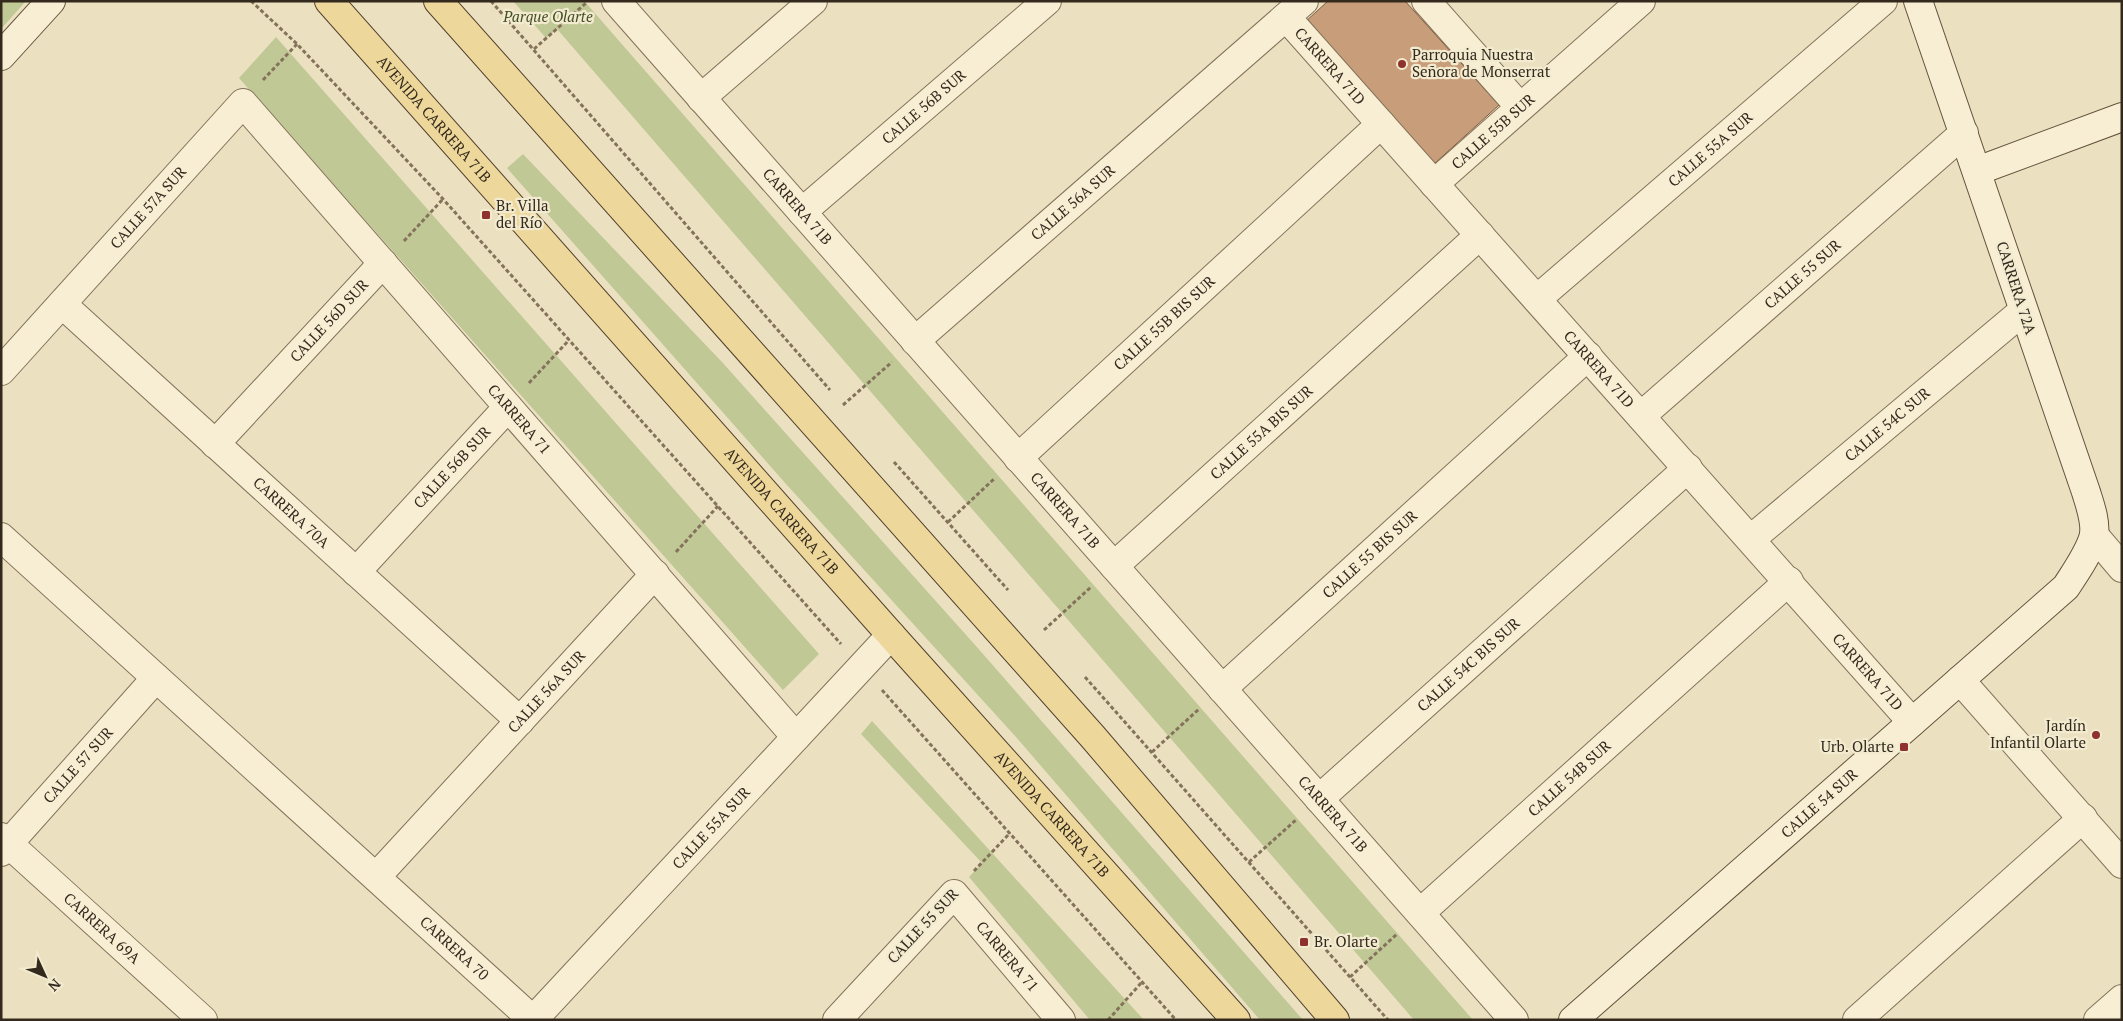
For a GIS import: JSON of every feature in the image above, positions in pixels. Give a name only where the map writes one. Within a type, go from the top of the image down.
[{"type":"main road","name":"AVENIDA CARRERA 71B","points":[[328,1],[1236,1020]]},
{"type":"main road","points":[[438,1],[1092,737],[1335,1020]]},
{"type":"street","points":[[1,56],[51,1]]},
{"type":"street","name":"CARRERA 71B","points":[[616,1],[1514,1020]]},
{"type":"street","points":[[701,98],[813,1]]},
{"type":"street","name":"CALLE 56B SUR","points":[[802,212],[1047,1]]},
{"type":"street","points":[[1426,1],[1520,107]]},
{"type":"street","name":"CALLE 55B SUR","points":[[1434,184],[1641,1]]},
{"type":"street","name":"CALLE 55A SUR","points":[[1537,299],[1883,1]]},
{"type":"street","name":"CARRERA 72A","points":[[1922,2],[2023,311],[2086,492],[2092,511],[2094,535]]},
{"type":"street","name":"CARRERA 71D","points":[[1295,9],[1382,124],[1912,722]]},
{"type":"street","name":"CALLE 56A SUR","points":[[915,341],[1295,9]]},
{"type":"street","name":"CARRERA 71","points":[[243,103],[796,737]]},
{"type":"street","name":"CALLE 57A SUR","points":[[1,371],[243,103]]},
{"type":"street","points":[[1977,171],[2122,117]]},
{"type":"street","name":"CALLE 55B BIS SUR","points":[[1018,458],[1382,124]]},
{"type":"street","name":"CALLE 55 SUR","points":[[1641,416],[1964,132]]},
{"type":"street","name":"CALLE 55A BIS SUR","points":[[1114,566],[1480,235]]},
{"type":"street","name":"CALLE 56D SUR","points":[[215,444],[383,264]]},
{"type":"street","name":"CARRERA 70A","points":[[62,304],[520,721]]},
{"type":"street","name":"CALLE 54C SUR","points":[[1751,539],[2023,311]]},
{"type":"street","name":"CALLE 55 BIS SUR","points":[[1222,689],[1588,356]]},
{"type":"street","name":"CALLE 56B SUR","points":[[356,572],[508,406]]},
{"type":"street","name":"CALLE 54C BIS SUR","points":[[1319,799],[1688,468]]},
{"type":"street","points":[[2094,535],[2122,568]]},
{"type":"street","name":"CALLE 54 SUR","points":[[1573,1020],[2066,587],[2080,565],[2094,535]]},
{"type":"street","points":[[1,537],[376,877]]},
{"type":"street","name":"CALLE 56A SUR","points":[[376,877],[655,574]]},
{"type":"street","name":"CALLE 54B SUR","points":[[1420,913],[1788,581]]},
{"type":"street","name":"CALLE 55A SUR","points":[[533,1020],[891,635]]},
{"type":"street","name":"CALLE 57 SUR","points":[[4,844],[156,678]]},
{"type":"street","points":[[1960,680],[2122,864]]},
{"type":"street","points":[[1857,1020],[2083,818]]},
{"type":"street","name":"CARRERA 69A","points":[[4,844],[202,1020]]},
{"type":"street","name":"CARRERA 70","points":[[376,877],[533,1020]]},
{"type":"street","name":"CALLE 55 SUR","points":[[837,1020],[954,894]]},
{"type":"street","name":"CARRERA 71","points":[[954,894],[1061,1020]]},
{"type":"street","points":[[2098,1020],[2122,999]]},
{"type":"path","points":[[251,1],[297,44],[443,199],[1176,1020]]},
{"type":"path","points":[[491,1],[850,412]]},
{"type":"path","points":[[534,49],[588,1]]},
{"type":"path","points":[[243,103],[297,44]]},
{"type":"path","points":[[383,264],[443,199]]},
{"type":"path","points":[[508,406],[569,340]]},
{"type":"path","points":[[843,405],[915,341]]},
{"type":"path","points":[[889,456],[1012,594]]},
{"type":"path","points":[[948,522],[1018,458]]},
{"type":"path","points":[[655,574],[718,506]]},
{"type":"path","points":[[1044,630],[1114,566]]},
{"type":"path","points":[[1037,623],[1050,637]]},
{"type":"path","points":[[1082,673],[1388,1020]]},
{"type":"path","points":[[1152,752],[1222,689]]},
{"type":"path","points":[[1249,862],[1319,799]]},
{"type":"path","name":"CALLE 55 SUR","points":[[954,894],[1010,833]]},
{"type":"path","points":[[1350,977],[1420,913]]},
{"type":"path","points":[[1108,1020],[1142,982]]},
{"type":"green space","points":[[1,1],[26,1],[1,29]]},
{"type":"green space","name":"Parque Olarte","points":[[513,1],[588,1],[586,3],[1473,1020],[1414,1020],[557,29],[546,38]]},
{"type":"green space","points":[[276,37],[819,654],[783,690],[239,78]]},
{"type":"green space","points":[[523,154],[722,362],[976,646],[1303,1020],[1260,1020],[1016,737],[786,484],[507,168]]},
{"type":"green space","points":[[872,721],[1144,1020],[1090,1020],[969,877],[982,863],[861,734]]},
{"type":"building","name":"Parroquia Nuestra Señora de Monserrat","points":[[1328,1],[1405,1],[1499,105],[1433,165],[1304,23]]},
{"type":"place","name":"Parroquia Nuestra Señora de Monserrat","points":[[1402,64]]},
{"type":"place","name":"Br. Villa del Río","points":[[486,215]]},
{"type":"place","name":"Jardín Infantil Olarte","points":[[2096,735]]},
{"type":"place","name":"Urb. Olarte","points":[[1904,747]]},
{"type":"place","name":"Br. Olarte","points":[[1304,942]]}]
